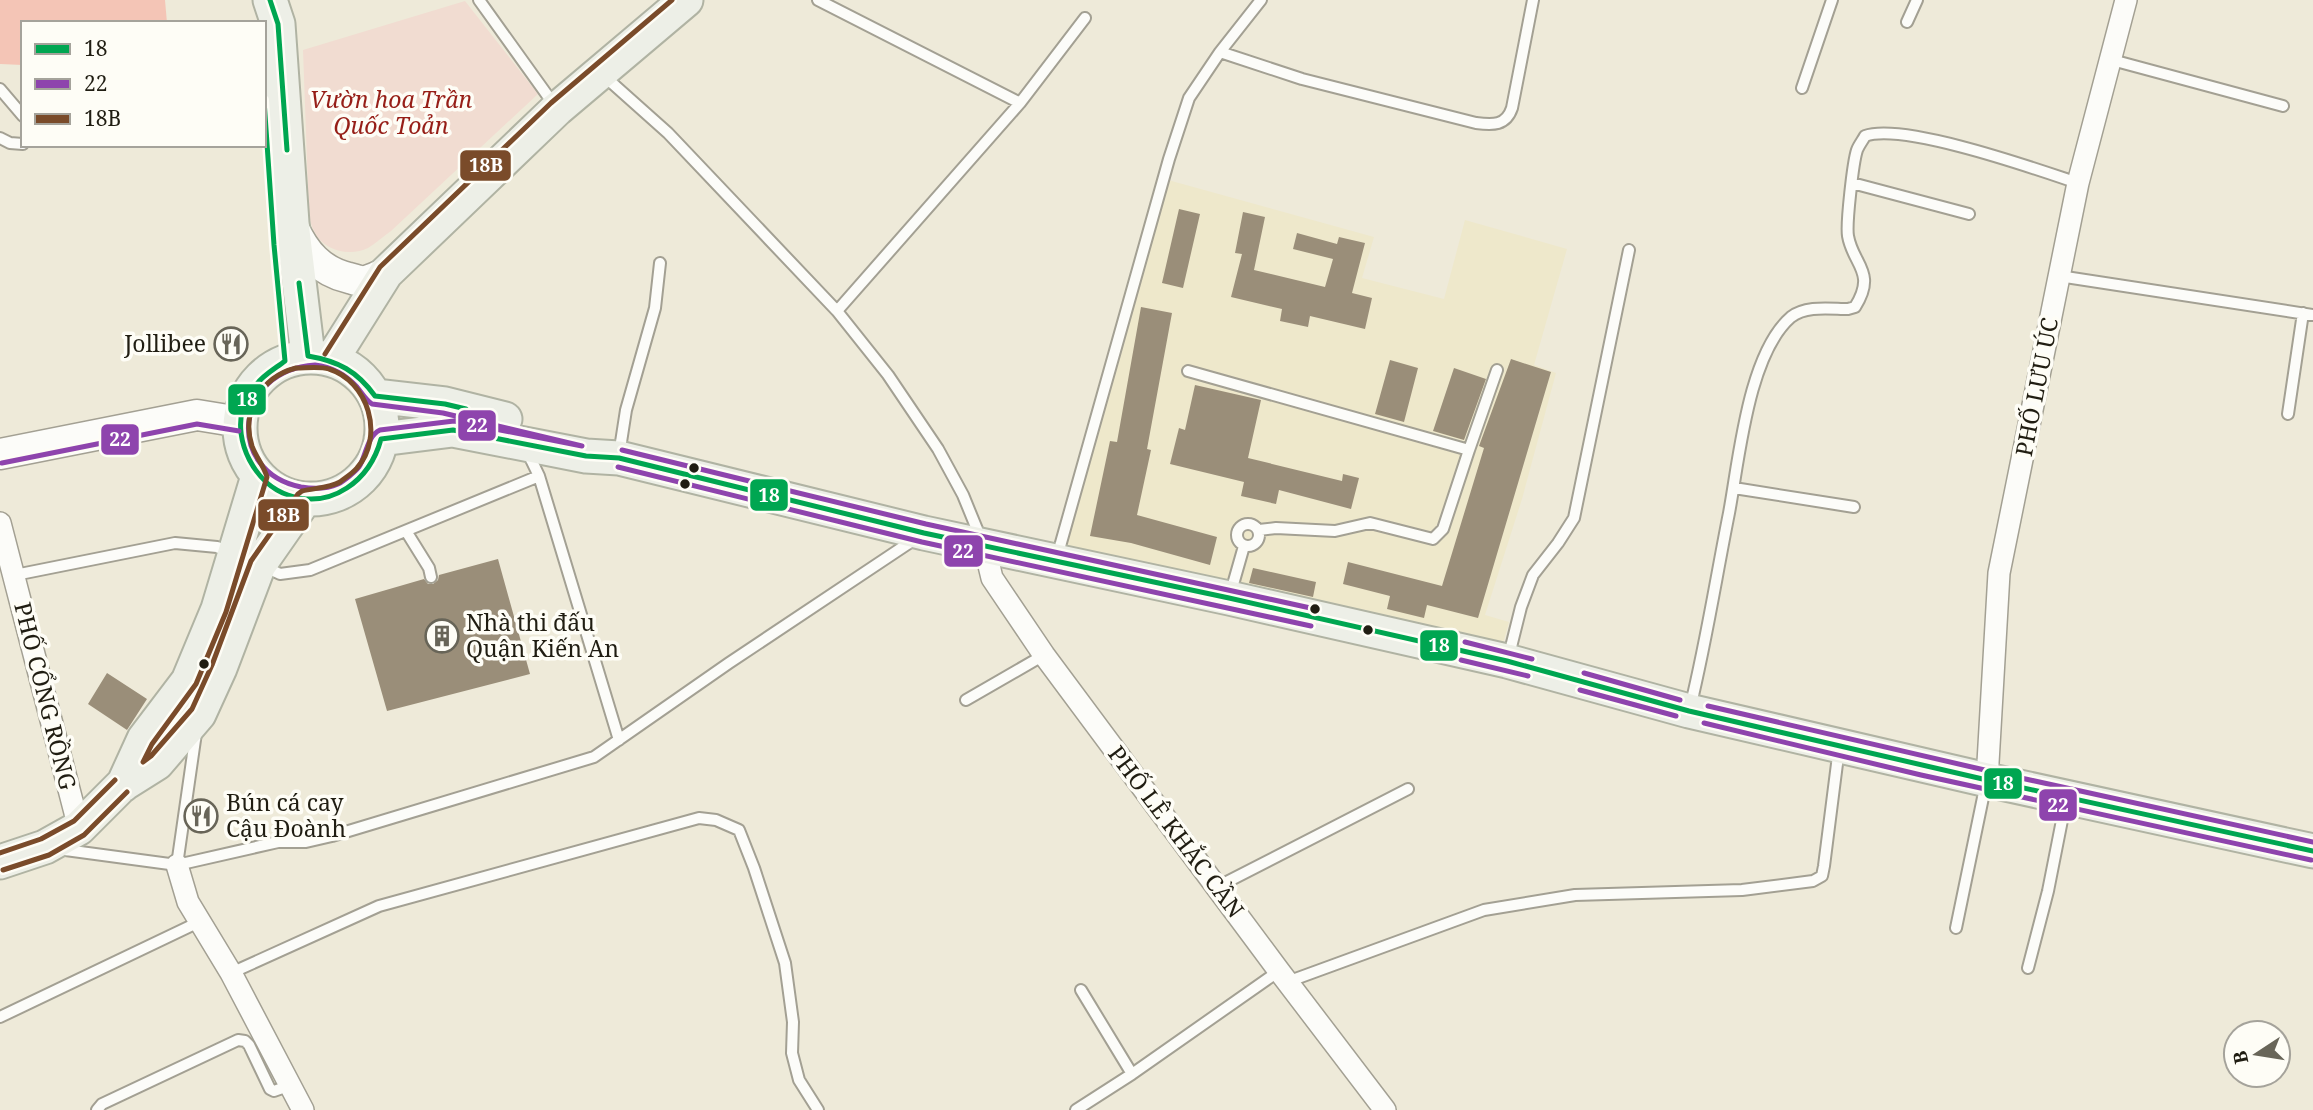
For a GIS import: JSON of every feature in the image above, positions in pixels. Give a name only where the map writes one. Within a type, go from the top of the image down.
[{"type":"main road","points":[[260,21],[263,0]]},
{"type":"main road","points":[[270,0],[278,24],[292,223],[308,359]]},
{"type":"main road","points":[[308,359],[357,373],[375,397],[382,425],[381,439],[373,461],[359,480],[339,493],[316,499],[282,493],[258,476],[243,451],[240,422],[242,409],[253,385],[262,375],[308,359],[386,273],[557,109],[686,0]]},
{"type":"main road","points":[[266,126],[274,245],[308,359]]},
{"type":"main road","points":[[292,223],[300,243],[324,269],[364,281],[386,273]]},
{"type":"main road","points":[[375,397],[445,404],[589,439],[619,458]]},
{"type":"main road","points":[[0,454],[197,415],[240,422]]},
{"type":"main road","points":[[381,439],[453,430],[586,456],[619,458],[924,533],[1229,597],[1507,662],[1689,711],[1839,746],[2313,851]]},
{"type":"main road","points":[[0,862],[45,847],[79,828],[122,785],[157,763],[199,714],[220,668],[247,559],[258,476]]},
{"type":"main road","points":[[122,785],[144,739],[188,681],[218,609],[247,559],[304,499]]},
{"type":"street","name":"PHỐ LƯU ÚC","points":[[1987,780],[1999,573],[2078,183],[2126,0]]},
{"type":"street","name":"PHỐ CỔNG RỒNG","points":[[0,523],[79,828]]},
{"type":"street","name":"PHỐ LÊ KHẮC CẦN","points":[[984,545],[992,578],[1044,655],[1385,1110]]},
{"type":"street","points":[[177,865],[188,902],[231,974],[303,1110]]},
{"type":"lane","points":[[479,0],[557,109]]},
{"type":"lane","points":[[818,0],[1020,103]]},
{"type":"lane","points":[[1055,562],[1169,159],[1189,98],[1220,52],[1261,0]]},
{"type":"lane","points":[[1220,52],[1301,79],[1491,125],[1503,122],[1513,108],[1534,0]]},
{"type":"lane","points":[[1802,88],[1832,0]]},
{"type":"lane","points":[[1907,22],[1917,0]]},
{"type":"lane","points":[[837,311],[1020,103],[1085,18]]},
{"type":"lane","points":[[2112,60],[2283,106]]},
{"type":"lane","points":[[600,73],[668,133],[837,311],[888,374],[938,449],[963,495],[984,545]]},
{"type":"lane","points":[[0,89],[21,114]]},
{"type":"lane","points":[[1689,711],[1744,426],[1759,373],[1777,334],[1792,316],[1805,310],[1855,307],[1863,290],[1864,277],[1848,235],[1857,150],[1865,136],[1874,133],[1898,134],[1968,149],[2078,183]]},
{"type":"lane","points":[[0,138],[21,144]]},
{"type":"lane","points":[[1852,183],[1969,214]]},
{"type":"lane","points":[[1507,662],[1521,607],[1533,575],[1559,543],[1574,518],[1629,250]]},
{"type":"lane","points":[[619,458],[626,411],[655,309],[660,263]]},
{"type":"lane","points":[[2059,276],[2308,314],[2288,414]]},
{"type":"lane","points":[[1259,530],[1258,540],[1250,546],[1240,543],[1236,534],[1241,525],[1251,523],[1259,530],[1276,528],[1335,531],[1370,523],[1433,539],[1443,529],[1497,370]]},
{"type":"lane","points":[[1188,371],[1469,450]]},
{"type":"lane","points":[[524,444],[539,476],[619,740]]},
{"type":"lane","points":[[15,575],[175,543],[217,547],[280,574],[310,570],[539,476]]},
{"type":"lane","points":[[1734,488],[1854,507]]},
{"type":"lane","points":[[406,531],[429,568],[431,577]]},
{"type":"lane","points":[[45,847],[177,865],[278,842],[306,842],[332,836],[594,757],[924,533]]},
{"type":"lane","points":[[1229,597],[1244,546]]},
{"type":"lane","points":[[966,700],[1044,655]]},
{"type":"lane","points":[[177,865],[199,714]]},
{"type":"lane","points":[[1076,1110],[1283,976],[1484,910],[1575,895],[1742,890],[1812,881],[1822,876],[1824,866],[1839,746]]},
{"type":"lane","points":[[1956,928],[1987,780]]},
{"type":"lane","points":[[1217,887],[1408,789]]},
{"type":"lane","points":[[2028,968],[2048,891],[2066,797]]},
{"type":"lane","points":[[231,974],[379,906],[699,818],[716,820],[739,830],[754,868],[785,963],[793,1022],[792,1053],[799,1080],[818,1110]]},
{"type":"lane","points":[[0,1017],[201,921]]},
{"type":"lane","points":[[1081,990],[1132,1074]]},
{"type":"lane","points":[[97,1110],[102,1104],[238,1040],[245,1041],[248,1045],[270,1089],[274,1091],[290,1085]]},
{"type":"shaded area","points":[[0,0],[165,0],[167,21],[21,21],[21,65],[0,64]]},
{"type":"shaded area","points":[[1168,180],[1374,237],[1362,278],[1444,299],[1465,220],[1567,249],[1534,365],[1556,373],[1522,499],[1485,615],[1509,622],[1500,654],[1063,555]]},
{"type":"green space","name":"Vườn hoa Trần Quốc Toản","points":[[465,1],[538,94],[374,244],[353,252],[330,248],[318,238],[309,215],[303,50]]},
{"type":"building","points":[[1179,209],[1200,214],[1183,288],[1162,283]]},
{"type":"building","points":[[1243,212],[1265,217],[1254,270],[1325,287],[1333,259],[1293,249],[1297,233],[1337,244],[1339,237],[1365,243],[1352,293],[1372,298],[1365,329],[1310,316],[1308,327],[1280,321],[1282,309],[1231,297],[1242,254],[1235,253]]},
{"type":"building","points":[[1141,307],[1172,313],[1147,449],[1151,450],[1137,515],[1217,537],[1210,565],[1131,543],[1090,536],[1110,441],[1117,442]]},
{"type":"building","points":[[1511,359],[1551,372],[1478,618],[1427,605],[1424,618],[1387,609],[1390,596],[1343,584],[1348,562],[1442,586],[1484,448],[1479,446]]},
{"type":"building","points":[[1390,360],[1418,368],[1404,422],[1375,414]]},
{"type":"building","points":[[1454,368],[1486,379],[1464,440],[1433,431]]},
{"type":"building","points":[[1195,385],[1261,400],[1248,458],[1342,481],[1343,474],[1359,478],[1351,509],[1279,490],[1276,504],[1241,496],[1244,482],[1170,464],[1179,428],[1185,430]]},
{"type":"building","name":"Nhà thi đấu Quận Kiến An","points":[[498,559],[530,674],[387,711],[355,599],[424,579],[428,584],[433,584],[439,575]]},
{"type":"building","points":[[1253,568],[1316,582],[1313,597],[1249,583]]},
{"type":"building","points":[[107,673],[147,699],[127,730],[88,704]]},
{"type":"transit line","name":"18","points":[[270,0],[278,24],[287,150]]},
{"type":"transit line","name":"18B","points":[[325,354],[380,267],[551,103],[672,0]]},
{"type":"transit line","name":"18","points":[[266,129],[285,361],[262,378],[249,396],[243,408],[241,434],[249,460],[257,471],[276,489],[288,495],[304,499],[320,498],[347,488],[368,467],[381,439],[453,430],[586,456],[619,458],[924,533],[1507,661],[1689,711],[2313,851]]},
{"type":"transit line","name":"18","points":[[299,283],[308,356],[346,368],[375,396],[466,409]]},
{"type":"transit line","name":"22","points":[[315,365],[333,369],[343,375],[372,404],[443,413],[582,446],[454,421],[380,430],[369,441],[359,467],[343,481],[325,488],[301,487],[276,478],[260,462],[250,443],[249,422],[254,402],[268,384],[288,371],[315,365]]},
{"type":"transit line","name":"18B","points":[[296,368],[329,369],[343,375],[354,385],[368,411],[371,426],[365,455],[355,470],[340,482],[298,494],[251,561],[212,665],[192,709],[143,762],[152,744],[196,684],[226,612],[267,477],[252,446],[249,433],[252,409],[257,398],[273,379],[296,368]]},
{"type":"transit line","name":"22","points":[[2,463],[197,424],[239,431]]},
{"type":"transit line","name":"22","points":[[622,450],[926,524],[1315,609]]},
{"type":"transit line","name":"22","points":[[618,467],[922,542],[1311,626]]},
{"type":"transit line","name":"22","points":[[1465,642],[1532,659]]},
{"type":"transit line","name":"22","points":[[1461,660],[1528,676]]},
{"type":"transit line","name":"22","points":[[1584,673],[1680,700]]},
{"type":"transit line","name":"22","points":[[1580,690],[1676,716]]},
{"type":"transit line","name":"22","points":[[1708,706],[2313,842]]},
{"type":"transit line","name":"22","points":[[1704,723],[1921,775],[2311,860]]},
{"type":"transit line","name":"18B","points":[[0,853],[41,839],[74,821],[115,780]]},
{"type":"transit line","name":"18B","points":[[3,870],[49,855],[84,835],[127,792]]},
{"type":"place","name":"Jollibee","points":[[231,344]]},
{"type":"place","name":"Nhà thi đấu Quận Kiến An","points":[[442,636]]},
{"type":"place","name":"Bún cá cay Cậu Đoành","points":[[201,816]]}]
